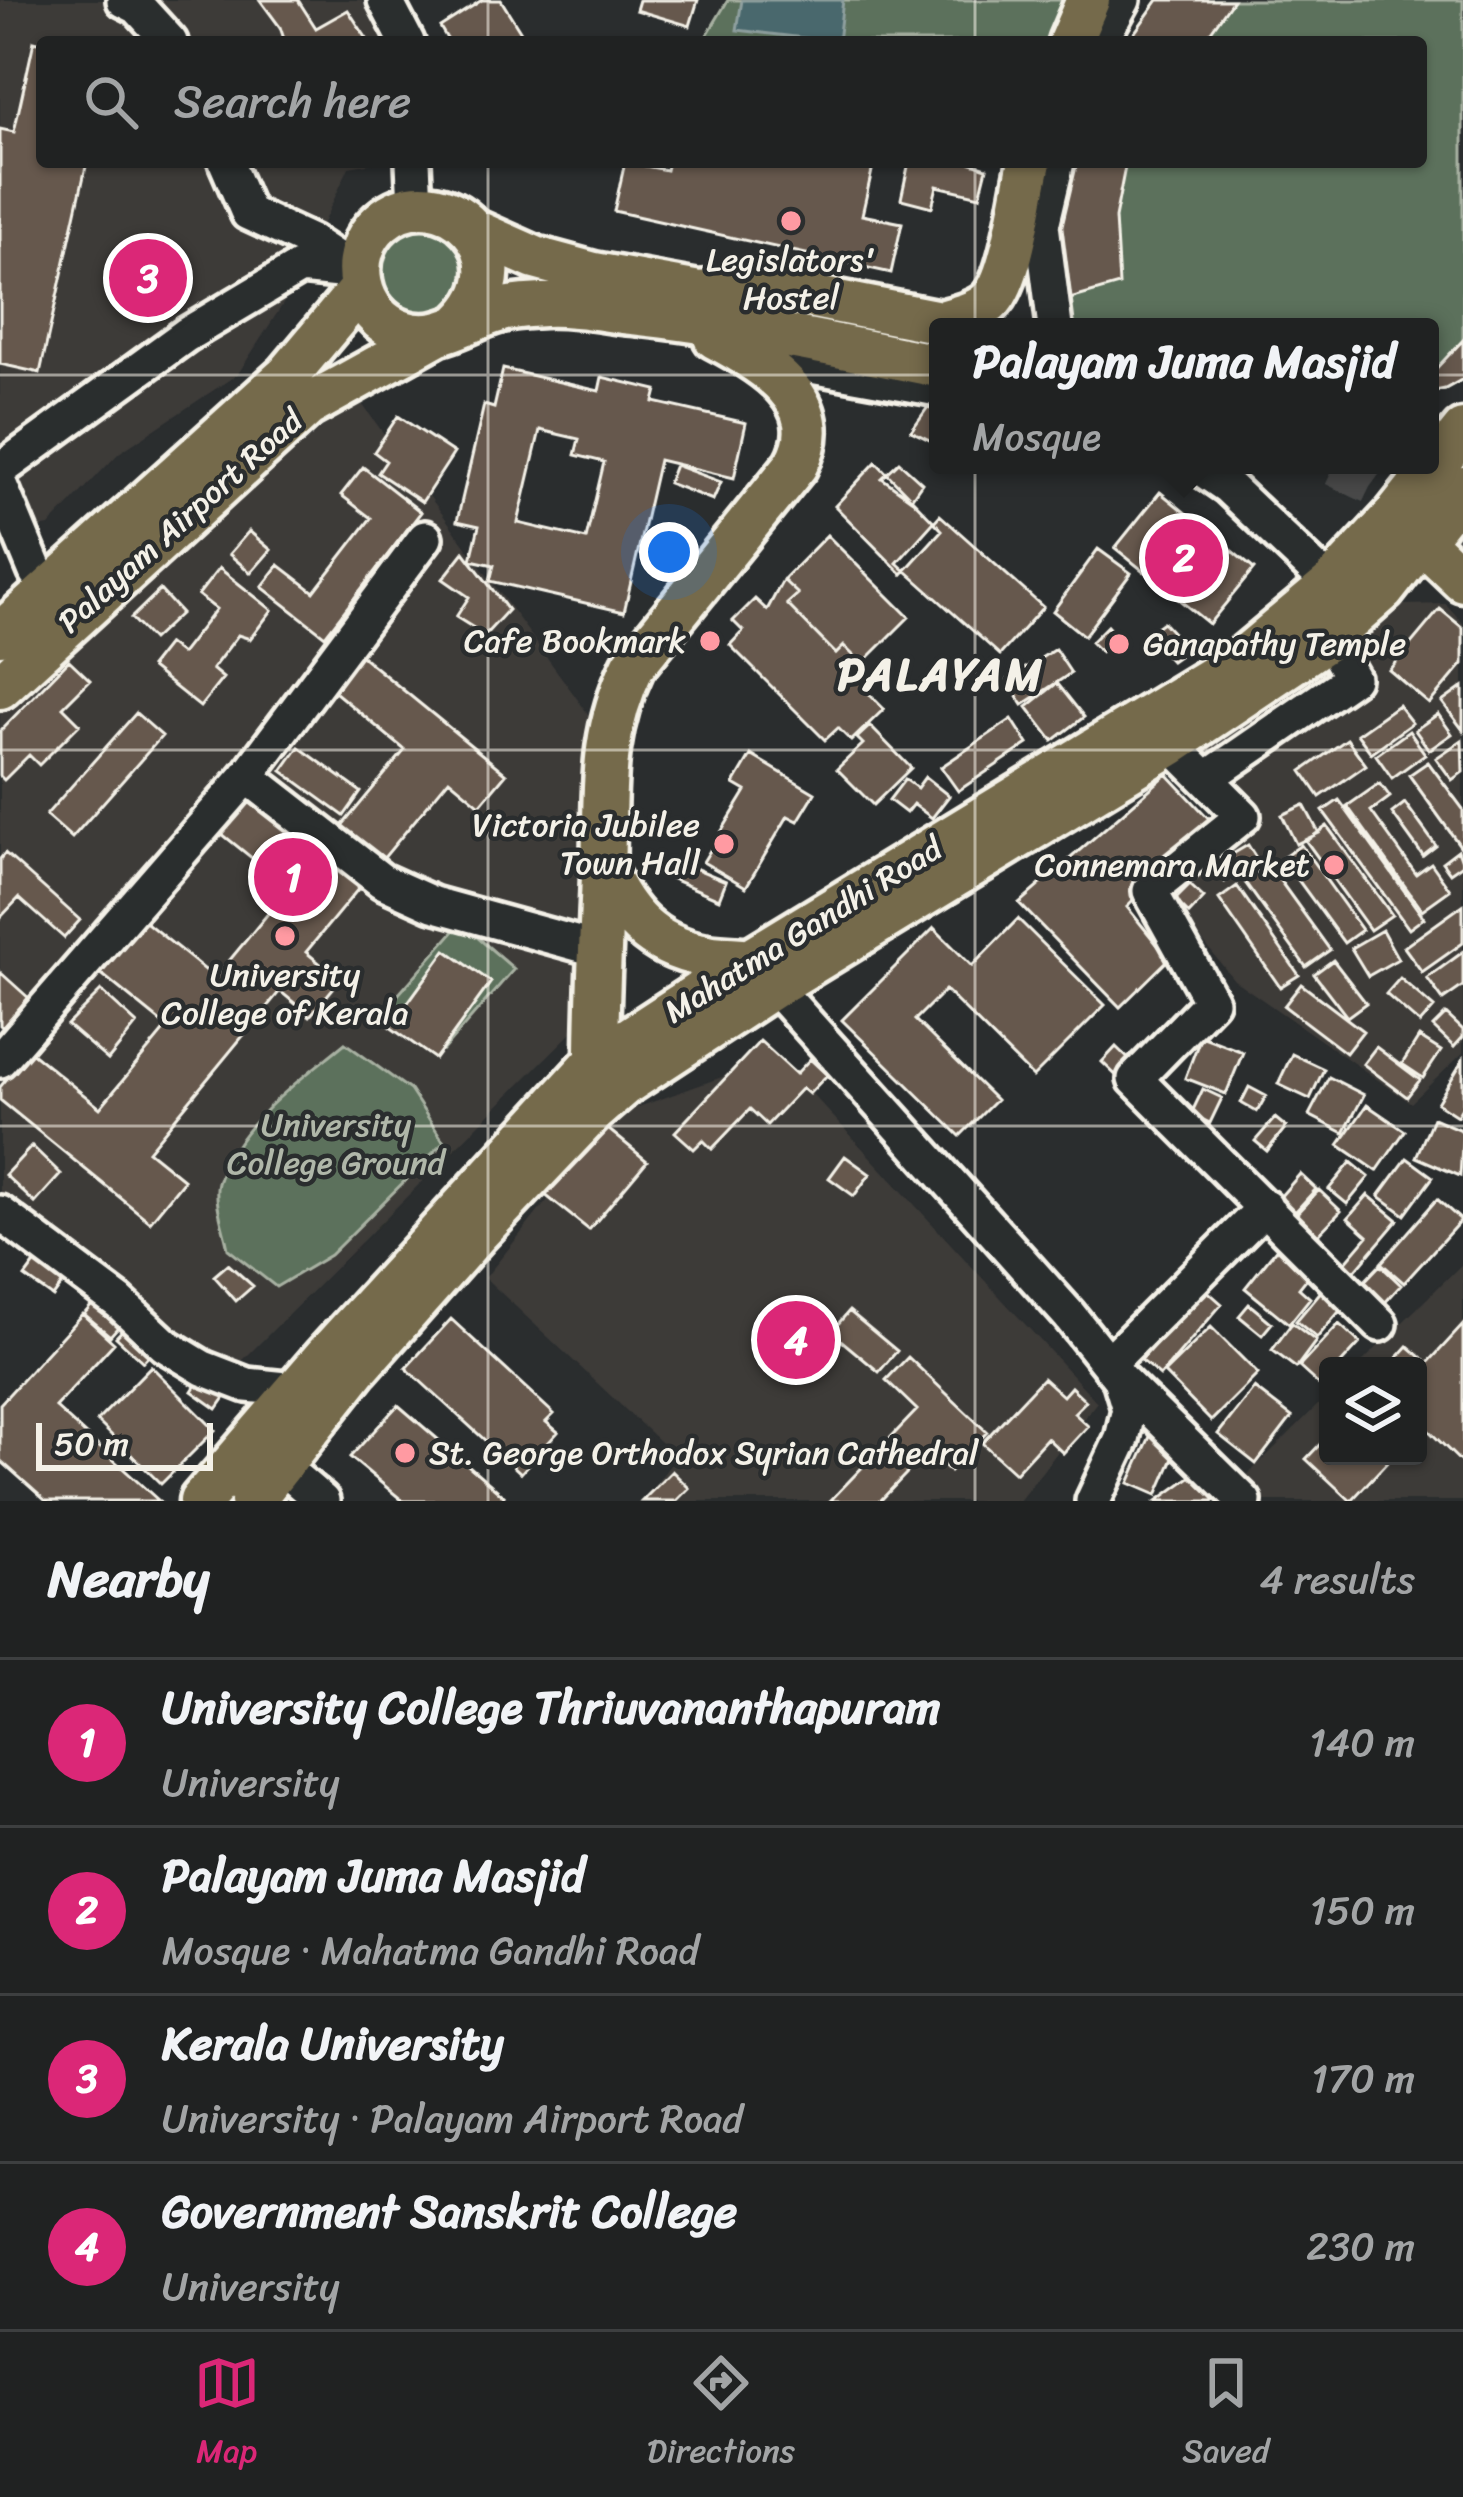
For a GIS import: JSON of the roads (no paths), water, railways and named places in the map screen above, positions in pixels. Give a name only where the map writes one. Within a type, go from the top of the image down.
[{"type":"main road","points":[[1073,36],[1088,0]]},
{"type":"main road","points":[[964,318],[1010,254],[1029,168]]},
{"type":"main road","points":[[415,207],[457,216],[485,250],[489,270],[486,291],[476,310],[448,330],[398,331],[369,306],[359,281],[368,238],[380,223],[415,207]]},
{"type":"main road","points":[[472,230],[535,258],[688,305],[929,364]]},
{"type":"main road","name":"Palayam Airport Road","points":[[0,634],[288,376],[359,281]]},
{"type":"main road","points":[[688,305],[762,286],[933,318]]},
{"type":"main road","name":"Palayam Airport Road","points":[[0,687],[307,406],[448,330],[498,310],[557,304],[688,305]]},
{"type":"main road","points":[[597,1060],[602,790],[611,729],[626,681],[633,666],[796,465],[806,446],[808,429],[790,389],[688,305]]},
{"type":"main road","name":"Mahatma Gandhi Road","points":[[201,1501],[597,1060],[1171,744],[1329,638],[1383,590],[1409,529],[1448,475],[1463,430]]},
{"type":"main road","points":[[1409,529],[1463,580]]},
{"type":"main road","name":"Mahatma Gandhi Road","points":[[252,1501],[372,1352],[592,1112],[623,1085],[762,973],[1240,661],[1331,585],[1409,529]]},
{"type":"main road","points":[[604,868],[628,915],[652,937],[762,973]]},
{"type":"street","points":[[124,0],[138,7],[165,36]]},
{"type":"street","points":[[385,0],[404,36]]},
{"type":"street","points":[[1103,36],[1124,0]]},
{"type":"street","points":[[229,168],[248,213],[311,242],[359,281]]},
{"type":"street","points":[[412,168],[415,207]]},
{"type":"street","points":[[1054,318],[1042,225],[1056,168]]},
{"type":"street","points":[[0,470],[186,335],[300,267],[359,281]]},
{"type":"street","points":[[750,355],[929,387]]},
{"type":"street","points":[[1209,474],[1331,585]]},
{"type":"street","points":[[0,485],[36,572],[50,586]]},
{"type":"street","points":[[0,1060],[247,776],[425,538]]},
{"type":"street","points":[[1207,778],[1352,677],[1329,638]]},
{"type":"street","points":[[1171,744],[1243,816],[1150,891],[1211,1001],[1135,1079],[1380,1324]]},
{"type":"street","points":[[247,776],[382,881],[433,904],[600,950]]},
{"type":"street","points":[[762,973],[1114,1371],[1244,1501]]},
{"type":"street","points":[[1114,1371],[1265,1207]]},
{"type":"street","points":[[0,1213],[119,1302],[165,1345],[203,1368],[247,1385],[296,1390]]},
{"type":"street","points":[[1093,1501],[1129,1409],[1114,1371]]},
{"type":"street","points":[[281,1466],[322,1501]]},
{"type":"water","points":[[742,0],[843,0],[839,36],[737,30]]},
{"type":"tunnel","points":[[1354,474],[1463,549]]},
{"type":"place","name":"Legislators' Hostel","points":[[791,221]]},
{"type":"place","name":"Kerala University","points":[[148,278]]},
{"type":"place","name":"Palayam Juma Masjid","points":[[1184,558]]},
{"type":"place","name":"Cafe Bookmark","points":[[710,641]]},
{"type":"place","name":"Ganapathy Temple","points":[[1119,644]]},
{"type":"place","name":"Victoria Jubilee Town Hall","points":[[724,844]]},
{"type":"place","name":"Connemara Market","points":[[1334,865]]},
{"type":"place","name":"University College Thriuvananthapuram","points":[[293,877]]},
{"type":"place","name":"University College of Kerala","points":[[285,936]]},
{"type":"place","name":"Government Sanskrit College","points":[[796,1340]]},
{"type":"place","name":"St. George Orthodox Syrian Cathedral","points":[[405,1453]]},
{"type":"district","name":"PALAYAM","points":[[941,675]]},
{"type":"park label","name":"University College Ground","points":[[336,1144]]}]
